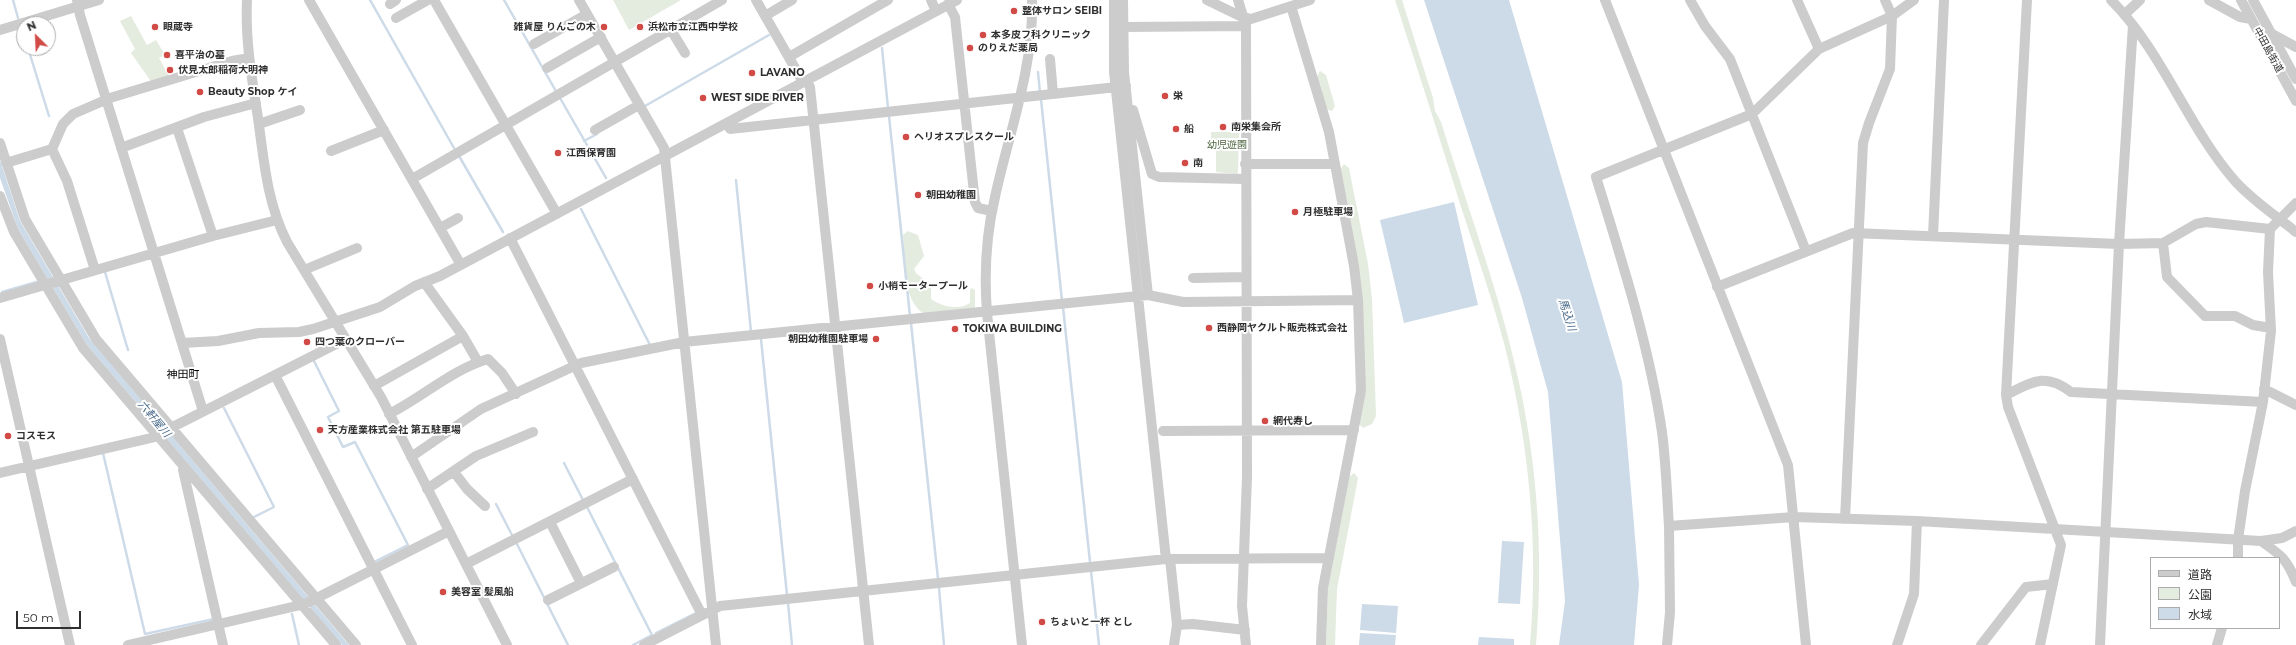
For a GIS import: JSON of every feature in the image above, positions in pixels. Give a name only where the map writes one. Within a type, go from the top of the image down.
[{"type":"street","points":[[0,30],[78,3],[99,0]]},
{"type":"street","points":[[247,0],[246,28],[267,187],[277,220],[304,270],[374,386],[507,645]]},
{"type":"street","points":[[309,0],[461,265]]},
{"type":"street","points":[[396,18],[428,0]]},
{"type":"street","points":[[434,0],[557,214]]},
{"type":"street","points":[[579,0],[664,148],[716,645]]},
{"type":"street","points":[[412,179],[722,0]]},
{"type":"street","points":[[756,0],[788,57],[810,87],[868,645]]},
{"type":"street","points":[[765,16],[792,0]]},
{"type":"street","points":[[788,57],[888,0]]},
{"type":"street","points":[[931,0],[936,11]]},
{"type":"street","points":[[1022,645],[987,313],[986,261],[992,211],[1021,98],[1030,45],[1032,0]]},
{"type":"street","points":[[1114,0],[1121,87],[1168,559],[1177,625],[1174,645]]},
{"type":"street","points":[[1123,0],[1124,27],[1121,87],[1128,106],[1143,296]]},
{"type":"street","points":[[1207,0],[1246,22]]},
{"type":"street","points":[[1238,0],[1246,22],[1245,179],[1247,430],[1242,606],[1246,645]]},
{"type":"street","points":[[1124,27],[1246,22],[1310,0]]},
{"type":"street","points":[[1605,0],[1788,465],[1806,645]]},
{"type":"street","points":[[1690,0],[1705,26],[1730,59],[1806,251]]},
{"type":"street","points":[[1797,0],[1819,49]]},
{"type":"street","points":[[1844,519],[1860,233],[1863,144],[1890,69],[1892,16],[1885,0]]},
{"type":"street","points":[[1667,645],[1670,612],[1669,526],[1662,433],[1651,372],[1636,306],[1596,177],[1752,114],[1819,49],[1892,16],[1914,0]]},
{"type":"street","points":[[1933,236],[1944,0]]},
{"type":"street","points":[[2027,0],[2006,395],[2008,407],[2060,545],[2040,645]]},
{"type":"street","points":[[2111,0],[2125,14],[2133,25],[2219,159],[2236,182],[2296,232]]},
{"type":"street","points":[[2125,14],[2140,0]]},
{"type":"street","points":[[2209,0],[2240,17],[2251,19]]},
{"type":"street","name":"中田島街道","points":[[2241,0],[2296,101]]},
{"type":"street","name":"中田島街道","points":[[2253,0],[2296,79]]},
{"type":"street","points":[[182,343],[218,341],[259,334],[299,332],[336,322],[380,307],[424,282],[461,265],[952,2],[955,17],[975,202],[978,208],[992,211]]},
{"type":"street","points":[[78,3],[106,100],[203,411]]},
{"type":"street","points":[[1291,6],[1329,132],[1354,266],[1358,300],[1361,391],[1323,588],[1321,645]]},
{"type":"street","points":[[534,44],[587,14]]},
{"type":"street","points":[[2100,645],[2119,244],[2133,25]]},
{"type":"street","points":[[671,30],[685,53]]},
{"type":"street","points":[[2272,34],[2296,47]]},
{"type":"street","points":[[547,68],[600,38]]},
{"type":"street","points":[[95,270],[67,181],[52,149],[63,124],[69,117],[106,100],[232,61],[250,58]]},
{"type":"street","points":[[1050,59],[1053,94]]},
{"type":"street","points":[[727,123],[730,129],[1121,87]]},
{"type":"street","points":[[121,148],[204,117],[256,103]]},
{"type":"street","points":[[595,130],[639,105]]},
{"type":"street","points":[[1128,106],[1132,106],[1152,174],[1159,177],[1245,179]]},
{"type":"street","points":[[259,124],[300,110]]},
{"type":"street","points":[[177,128],[213,236]]},
{"type":"street","points":[[331,152],[384,130]]},
{"type":"street","points":[[0,143],[24,219],[59,280],[96,339],[170,428],[356,645]]},
{"type":"street","points":[[6,163],[52,149]]},
{"type":"street","points":[[1245,164],[1335,164]]},
{"type":"street","points":[[0,196],[10,226],[83,348],[336,645]]},
{"type":"street","points":[[2238,557],[2238,540],[2245,491],[2263,402],[2270,328],[2268,272],[2270,229],[2296,203]]},
{"type":"street","points":[[440,228],[458,218]]},
{"type":"street","points":[[0,298],[213,236],[277,220]]},
{"type":"street","points":[[1718,287],[1853,233],[2119,244],[2163,243],[2196,224],[2206,222],[2270,229]]},
{"type":"street","points":[[510,238],[702,616]]},
{"type":"street","points":[[2163,243],[2167,277],[2205,316],[2235,316],[2253,325],[2270,328]]},
{"type":"street","points":[[304,270],[357,248]]},
{"type":"street","points":[[1193,278],[1246,277]]},
{"type":"street","points":[[424,282],[463,336],[478,362]]},
{"type":"street","points":[[411,457],[471,415],[574,365],[684,342],[987,313],[1143,296],[1183,302],[1358,300]]},
{"type":"street","points":[[374,386],[463,336]]},
{"type":"street","points":[[0,339],[70,645]]},
{"type":"street","points":[[0,473],[151,438],[346,339]]},
{"type":"street","points":[[389,414],[478,362],[488,359],[493,362],[516,394]]},
{"type":"street","points":[[275,375],[412,645]]},
{"type":"street","points":[[2006,395],[2040,380],[2052,381],[2071,392],[2263,402]]},
{"type":"street","points":[[2264,389],[2296,405]]},
{"type":"street","points":[[1163,431],[1354,430]]},
{"type":"street","points":[[427,489],[483,453],[533,432]]},
{"type":"street","points":[[185,468],[183,470],[223,645]]},
{"type":"street","points":[[454,472],[467,489],[485,506]]},
{"type":"street","points":[[466,564],[633,480]]},
{"type":"street","points":[[1669,526],[1794,517],[1917,521],[2261,541],[2282,538],[2296,531]]},
{"type":"street","points":[[1897,645],[1914,594],[1917,521]]},
{"type":"street","points":[[550,522],[581,583]]},
{"type":"street","points":[[128,645],[303,605],[449,531]]},
{"type":"street","points":[[2261,541],[2279,554],[2289,564],[2296,582]]},
{"type":"street","points":[[644,645],[720,606],[1168,559],[1329,558]]},
{"type":"street","points":[[548,600],[614,567]]},
{"type":"street","points":[[1981,645],[2026,587],[2053,584]]},
{"type":"street","points":[[1177,625],[1193,624],[1244,630]]},
{"type":"street","points":[[2217,645],[2222,629]]},
{"type":"green space","points":[[613,0],[681,0],[629,30]]},
{"type":"green space","points":[[1395,0],[1402,0],[1433,98],[1435,111],[1441,122],[1480,243],[1499,304],[1523,399],[1529,434],[1537,504],[1539,540],[1536,645],[1530,645],[1533,570],[1530,495],[1520,420],[1505,347],[1490,295]]},
{"type":"green space","points":[[131,16],[147,45],[156,40],[165,55],[159,58],[170,78],[152,83],[131,53],[135,49],[120,21]]},
{"type":"green space","points":[[1320,71],[1326,75],[1335,106],[1332,111],[1326,109],[1317,77]]},
{"type":"green space","name":"幼児遊園","points":[[1211,132],[1239,132],[1237,174],[1216,172],[1216,151],[1211,146]]},
{"type":"green space","points":[[1344,164],[1349,168],[1368,264],[1372,299],[1376,416],[1372,424],[1363,428],[1359,424],[1366,391],[1340,170]]},
{"type":"green space","points":[[908,231],[918,235],[924,256],[914,269],[916,273],[931,285],[931,299],[950,307],[960,307],[970,303],[970,290],[972,288],[975,290],[975,308],[924,314],[917,307],[911,299],[904,267],[903,235]]},
{"type":"green space","points":[[1354,473],[1358,478],[1337,589],[1335,645],[1326,645],[1328,588],[1349,477]]},
{"type":"water","name":"馬込川","points":[[1424,0],[1509,0],[1622,382],[1639,585],[1634,645],[1559,645],[1565,601],[1548,392],[1522,298]]},
{"type":"water","name":"六軒屋川","points":[[0,160],[20,221],[89,338],[349,645],[342,645],[87,345],[18,229],[0,178]]},
{"type":"water","points":[[1454,202],[1478,305],[1404,323],[1380,220]]},
{"type":"water","points":[[1502,541],[1524,542],[1520,604],[1498,603]]},
{"type":"water","points":[[1362,604],[1398,606],[1396,633],[1360,630]]},
{"type":"water","points":[[1360,633],[1396,635],[1395,645],[1359,645]]},
{"type":"water","points":[[1479,637],[1514,639],[1514,645],[1478,645]]},
{"type":"waterway","points":[[13,0],[17,16]]},
{"type":"waterway","points":[[370,0],[454,148]]},
{"type":"waterway","points":[[504,0],[557,93]]},
{"type":"waterway","points":[[645,106],[769,35]]},
{"type":"waterway","points":[[882,48],[888,108]]},
{"type":"waterway","points":[[30,56],[49,116]]},
{"type":"waterway","points":[[1038,72],[1040,93]]},
{"type":"waterway","points":[[560,98],[606,178]]},
{"type":"waterway","points":[[1041,99],[1062,301]]},
{"type":"waterway","points":[[889,116],[910,316]]},
{"type":"waterway","points":[[584,141],[597,134]]},
{"type":"waterway","points":[[459,156],[503,232]]},
{"type":"waterway","points":[[736,180],[751,332]]},
{"type":"waterway","points":[[581,209],[650,345]]},
{"type":"waterway","points":[[105,272],[128,350]]},
{"type":"waterway","points":[[2,292],[40,281]]},
{"type":"waterway","points":[[1063,307],[1090,562]]},
{"type":"waterway","points":[[911,323],[938,579]]},
{"type":"waterway","points":[[761,339],[787,595]]},
{"type":"waterway","points":[[314,361],[339,411],[328,417],[343,447],[355,442],[408,545],[374,562]]},
{"type":"waterway","points":[[224,408],[274,507],[252,518]]},
{"type":"waterway","points":[[103,453],[145,634],[214,619]]},
{"type":"waterway","points":[[564,463],[583,500]]},
{"type":"waterway","points":[[496,504],[513,537]]},
{"type":"waterway","points":[[587,507],[652,635]]},
{"type":"waterway","points":[[517,544],[568,645]]},
{"type":"waterway","points":[[1091,571],[1099,645]]},
{"type":"waterway","points":[[939,588],[944,645]]},
{"type":"waterway","points":[[788,603],[792,645]]},
{"type":"waterway","points":[[656,633],[696,613]]},
{"type":"waterway","points":[[292,614],[299,645]]},
{"type":"waterway","points":[[633,645],[652,635]]},
{"type":"place","name":"整体サロン SEIBI","points":[[1014,11]]},
{"type":"place","name":"眼蔵寺","points":[[155,27]]},
{"type":"place","name":"雑貨屋 りんごの木","points":[[604,27]]},
{"type":"place","name":"浜松市立江西中学校","points":[[640,27]]},
{"type":"place","name":"本多皮フ科クリニック","points":[[983,35]]},
{"type":"place","name":"のりえだ薬局","points":[[970,48]]},
{"type":"place","name":"喜平治の墓","points":[[167,55]]},
{"type":"place","name":"伏見太郎稲荷大明神","points":[[170,70]]},
{"type":"place","name":"LAVANO","points":[[752,73]]},
{"type":"place","name":"Beauty Shop ケイ","points":[[200,92]]},
{"type":"place","name":"栄","points":[[1165,96]]},
{"type":"place","name":"WEST SIDE RIVER","points":[[703,98]]},
{"type":"place","name":"南栄集会所","points":[[1223,127]]},
{"type":"place","name":"船","points":[[1176,129]]},
{"type":"place","name":"ヘリオスプレスクール","points":[[906,137]]},
{"type":"place","name":"江西保育園","points":[[558,153]]},
{"type":"place","name":"南","points":[[1185,163]]},
{"type":"place","name":"朝田幼稚園","points":[[918,195]]},
{"type":"place","name":"月極駐車場","points":[[1295,212]]},
{"type":"place","name":"小梢モータープール","points":[[870,286]]},
{"type":"place","name":"西静岡ヤクルト販売株式会社","points":[[1209,328]]},
{"type":"place","name":"TOKIWA BUILDING","points":[[955,329]]},
{"type":"place","name":"朝田幼稚園駐車場","points":[[876,339]]},
{"type":"place","name":"四つ葉のクローバー","points":[[307,342]]},
{"type":"place","name":"網代寿し","points":[[1265,421]]},
{"type":"place","name":"天方産業株式会社 第五駐車場","points":[[320,430]]},
{"type":"place","name":"コスモス","points":[[8,436]]},
{"type":"place","name":"美容室 髪風船","points":[[443,592]]},
{"type":"place","name":"ちょいと一杯 とし","points":[[1042,622]]},
{"type":"district","name":"神田町","points":[[183,375]]}]
